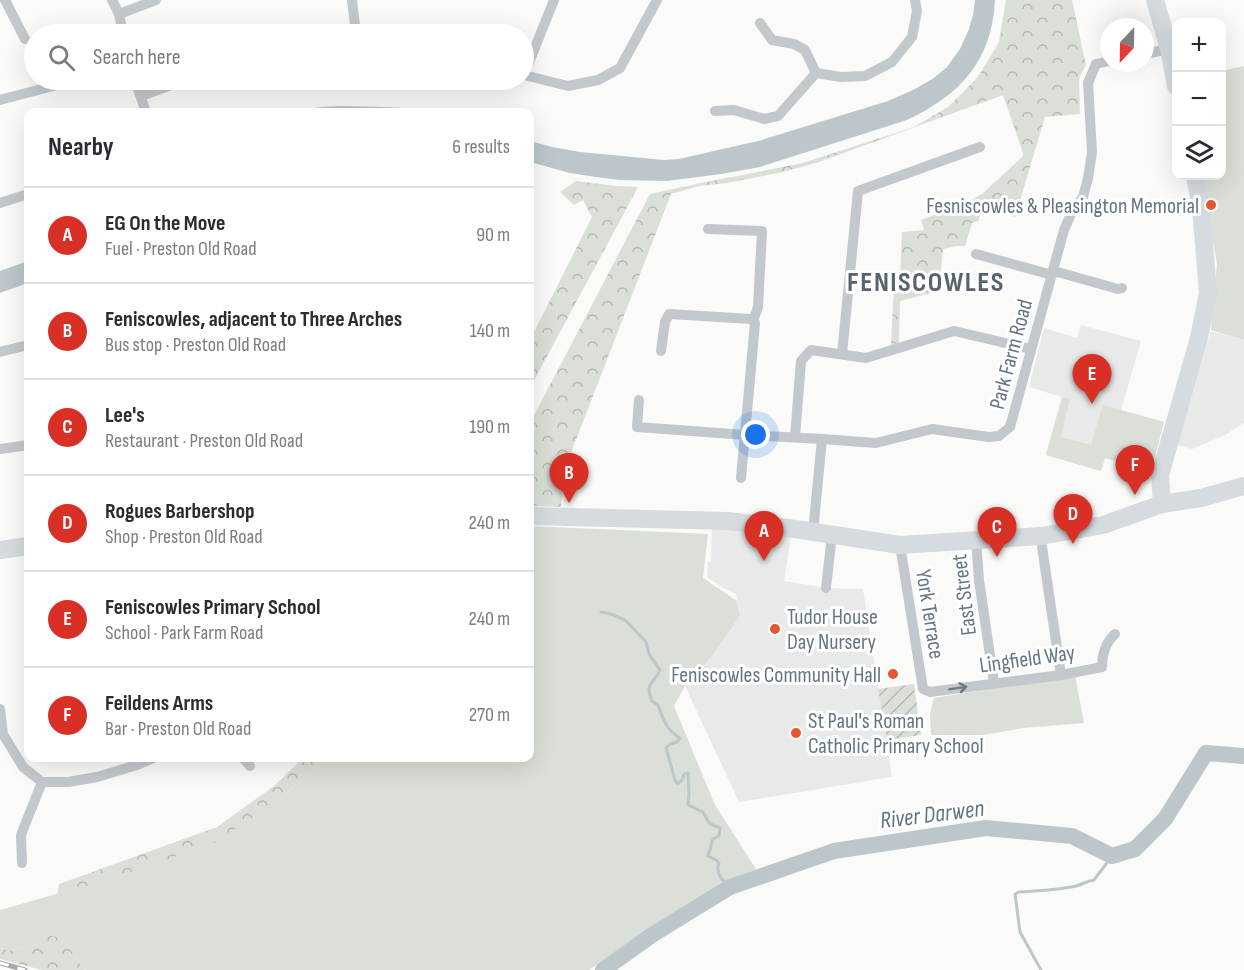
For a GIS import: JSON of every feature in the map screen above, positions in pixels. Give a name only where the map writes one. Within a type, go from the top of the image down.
[{"type":"main road","points":[[1155,0],[1173,72]]},
{"type":"main road","points":[[1162,504],[1160,475],[1199,338],[1208,293],[1201,208],[1195,180]]},
{"type":"main road","points":[[534,516],[728,521],[900,544],[1041,536],[1103,525],[1162,504],[1201,498],[1244,486]]},
{"type":"main road","points":[[0,550],[24,547]]},
{"type":"street","points":[[5,0],[24,35]]},
{"type":"street","points":[[112,0],[121,24]]},
{"type":"street","points":[[119,14],[156,0]]},
{"type":"street","points":[[352,0],[355,24]]},
{"type":"street","points":[[534,50],[554,0]]},
{"type":"street","points":[[534,78],[568,86],[598,80],[620,68],[657,0]]},
{"type":"street","points":[[816,73],[841,77],[865,76],[892,62],[912,37],[917,11],[915,0]]},
{"type":"street","points":[[760,23],[772,40],[794,44],[805,50],[816,73]]},
{"type":"street","points":[[1154,52],[1169,49]]},
{"type":"street","name":"Park Farm Road","points":[[639,400],[637,426],[876,443],[932,429],[989,437],[999,436],[1010,427],[1064,230],[1071,214],[1083,197],[1092,152],[1088,82],[1096,64],[1100,63]]},
{"type":"street","points":[[715,111],[734,110],[764,119],[778,116],[816,73]]},
{"type":"street","points":[[0,100],[38,90]]},
{"type":"street","points":[[139,90],[145,108]]},
{"type":"street","points":[[141,96],[158,90]]},
{"type":"street","points":[[842,354],[858,190],[980,147]]},
{"type":"street","points":[[0,203],[24,195]]},
{"type":"street","points":[[708,229],[762,231],[758,308],[753,321],[755,327],[741,478]]},
{"type":"street","points":[[976,254],[1118,289],[1122,288]]},
{"type":"street","points":[[661,351],[664,322],[669,315],[753,321]]},
{"type":"street","points":[[795,437],[801,361],[811,350],[866,358],[954,331],[1031,349]]},
{"type":"street","points":[[0,352],[24,346]]},
{"type":"street","points":[[813,532],[822,439]]},
{"type":"street","points":[[0,449],[24,446]]},
{"type":"street","points":[[826,588],[832,535]]},
{"type":"street","name":"East Street","points":[[976,539],[979,580],[993,683]]},
{"type":"street","name":"York Terrace","points":[[900,544],[923,688]]},
{"type":"street","points":[[1042,547],[1061,675]]},
{"type":"street","name":"Lingfield Way","points":[[923,688],[930,693],[1102,667],[1102,655],[1108,640],[1115,634]]},
{"type":"street","points":[[0,709],[3,734],[22,767],[42,782],[69,782],[97,777],[144,762]]},
{"type":"street","points":[[22,863],[21,835],[42,782]]},
{"type":"shaded area","points":[[975,0],[995,0],[993,22],[987,41],[970,74],[943,99],[907,120],[760,167],[667,181],[596,177],[534,163],[534,142],[580,152],[664,160],[679,159],[758,141],[888,101],[915,89],[947,67],[960,49],[973,15]]},
{"type":"shaded area","points":[[341,106],[400,108],[316,108]]},
{"type":"shaded area","points":[[24,262],[24,284],[0,293],[0,271]]},
{"type":"shaded area","points":[[1081,325],[1141,341],[1121,410],[1164,422],[1151,471],[1105,458],[1101,471],[1046,455],[1062,397],[1029,387],[1044,328],[1077,338]]},
{"type":"shaded area","points":[[1211,331],[1244,340],[1244,423],[1225,435],[1192,449],[1177,445]]},
{"type":"shaded area","name":"St Paul's Roman Catholic Primary School","points":[[712,525],[791,537],[784,581],[827,588],[863,589],[892,777],[739,802],[685,686],[712,655],[740,616],[736,594],[707,577],[708,562],[711,562]]},
{"type":"green space","points":[[1006,0],[1072,0],[1086,65],[1079,78],[1080,114],[1045,117],[1015,217],[983,209],[978,221],[972,223],[965,246],[943,249],[939,291],[900,301],[899,343],[891,345],[894,292],[900,278],[902,232],[924,230],[921,220],[982,194],[1023,156],[1003,95],[816,163],[783,172],[699,186],[671,194],[564,471],[561,507],[534,506],[534,415],[650,194],[803,163],[914,127],[948,107],[978,77],[999,42]]},
{"type":"green space","points":[[1244,66],[1244,340],[1211,330],[1217,264],[1202,180],[1226,180],[1226,70]]},
{"type":"green space","points":[[576,181],[638,187],[534,381],[534,332],[592,217],[583,200],[574,205],[560,192]]},
{"type":"green space","points":[[1062,397],[1070,399],[1061,437],[1091,445],[1103,405],[1164,422],[1151,471],[1105,458],[1101,471],[1046,455]]},
{"type":"green space","points":[[534,526],[708,534],[703,578],[737,601],[740,616],[712,656],[685,686],[674,706],[715,805],[756,869],[736,877],[660,921],[589,970],[86,970],[62,938],[46,935],[41,943],[10,951],[0,948],[0,910],[120,876],[274,804],[321,762],[534,762]]},
{"type":"green space","points":[[1075,675],[1084,723],[1023,728],[983,735],[931,735],[930,714],[934,698]]},
{"type":"green space","points":[[914,684],[921,735],[887,740],[878,689]]},
{"type":"green space","points":[[299,762],[321,762],[274,804],[212,844],[57,895],[59,884],[217,827],[274,786]]},
{"type":"green space","points":[[46,935],[62,938],[86,970],[42,970],[0,959],[0,948],[10,951],[41,943]]},
{"type":"waterway","points":[[601,612],[625,620],[646,642],[649,654],[660,670],[649,690],[652,701],[658,705],[666,724],[680,738],[666,748],[675,780],[678,784],[684,774],[688,773],[688,805],[703,812],[710,824],[720,828],[719,836],[713,839],[708,856],[719,863],[720,876],[730,887]]},
{"type":"waterway","name":"River Darwen","points":[[603,970],[652,935],[730,887],[834,851],[986,828],[1072,836],[1112,856],[1135,849],[1165,819],[1206,753],[1244,756]]},
{"type":"waterway","points":[[1041,970],[1020,932],[1015,894],[1076,886],[1094,880],[1112,856]]},
{"type":"railway","points":[[0,963],[25,970]]},
{"type":"place","name":"Fesniscowles & Pleasington Memorial","points":[[1211,205]]},
{"type":"place","name":"Feniscowles Primary School","points":[[1092,404]]},
{"type":"place","name":"Feildens Arms","points":[[1135,495]]},
{"type":"place","name":"Feniscowles, adjacent to Three Arches","points":[[569,503]]},
{"type":"place","name":"Rogues Barbershop","points":[[1073,544]]},
{"type":"place","name":"Lee's","points":[[997,557]]},
{"type":"place","name":"EG On the Move","points":[[764,561]]},
{"type":"place","name":"Tudor House Day Nursery","points":[[775,629]]},
{"type":"place","name":"Feniscowles Community Hall","points":[[893,674]]},
{"type":"place","name":"St Paul's Roman Catholic Primary School","points":[[796,733]]},
{"type":"district","name":"FENISCOWLES","points":[[926,281]]}]
